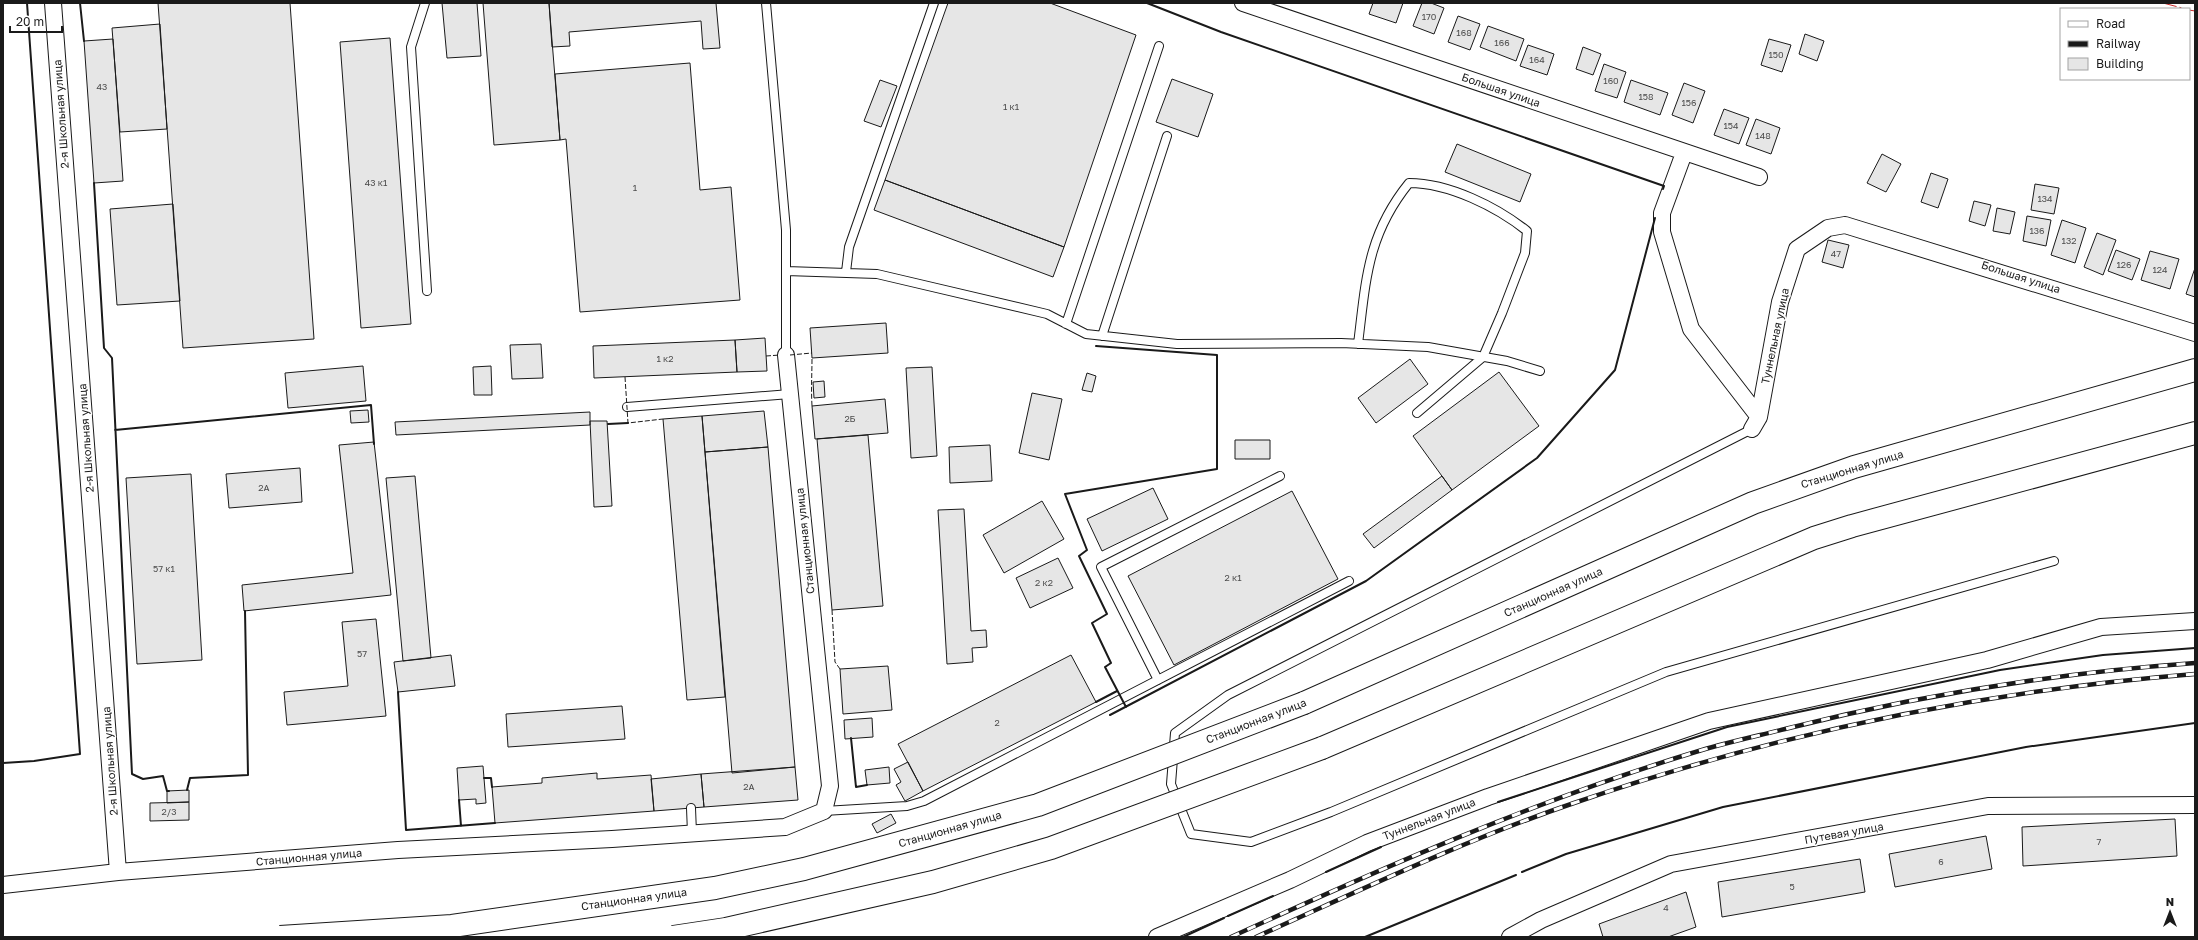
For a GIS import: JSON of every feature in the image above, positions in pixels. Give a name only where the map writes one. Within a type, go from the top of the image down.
[{"type":"main road","name":"Станционная улица","points":[[280,937],[452,926],[715,888],[811,867],[1038,805],[1304,703],[1753,503],[1803,483],[1854,466],[2195,370]]},
{"type":"main road","points":[[674,937],[726,929],[934,882],[1051,848],[1322,748],[1814,538],[1867,521],[2195,433]]},
{"type":"street","name":"2-я Школьная улица","points":[[53,3],[118,872]]},
{"type":"street","name":"Большая улица","points":[[1243,3],[1759,177]]},
{"type":"street","points":[[1684,152],[1662,213],[1662,232],[1691,329],[1755,423]]},
{"type":"street","name":"Большая улица","points":[[1845,225],[2195,333]]},
{"type":"street","name":"Туннельная улица","points":[[1755,423],[1780,302],[1797,249],[1828,228],[1845,225]]},
{"type":"street","name":"Станционная улица","points":[[3,885],[118,872],[398,850],[785,827],[824,811],[830,786],[786,355]]},
{"type":"street","name":"Туннельная улица","points":[[1158,937],[1290,880],[1367,843],[1488,797],[1709,721],[1987,660],[2101,627],[2195,621]]},
{"type":"street","name":"Путевая улица","points":[[1510,937],[1541,920],[1671,864],[1988,806],[2195,805]]},
{"type":"lane","points":[[425,3],[411,47],[427,291]]},
{"type":"lane","points":[[766,3],[786,230],[786,355]]},
{"type":"lane","points":[[846,272],[849,248],[934,3]]},
{"type":"lane","points":[[1066,324],[1159,46]]},
{"type":"lane","points":[[1102,336],[1167,136]]},
{"type":"lane","points":[[1358,344],[1365,283],[1374,241],[1393,204],[1409,183],[1427,183],[1456,192],[1509,216],[1527,231],[1525,253],[1483,357],[1417,413]]},
{"type":"lane","points":[[786,271],[877,274],[1047,314],[1086,334],[1177,344],[1358,344],[1428,347],[1508,361],[1540,371]]},
{"type":"lane","points":[[626,407],[790,394]]},
{"type":"lane","points":[[1755,423],[1228,695],[1175,733],[1171,784],[1191,834],[1251,842],[1331,812],[1666,672],[2054,561]]},
{"type":"lane","points":[[1158,680],[1101,567],[1280,476]]},
{"type":"lane","points":[[824,811],[907,806],[924,801],[1349,581]]},
{"type":"lane","points":[[691,808],[692,833]]},
{"type":"building","points":[[158,3],[290,3],[314,339],[183,348]]},
{"type":"building","points":[[442,3],[477,3],[481,56],[447,58]]},
{"type":"building","points":[[483,3],[549,3],[560,140],[494,145]]},
{"type":"building","points":[[549,3],[716,3],[720,48],[703,49],[701,21],[569,32],[570,46],[552,47]]},
{"type":"building","points":[[948,3],[1050,3],[1136,35],[1064,247],[885,180]]},
{"type":"building","points":[[1373,3],[1403,3],[1396,23],[1369,14]]},
{"type":"building","points":[[1422,3],[1431,3],[1444,8],[1434,34],[1413,26]]},
{"type":"building","points":[[1458,16],[1480,24],[1470,50],[1448,42]]},
{"type":"building","points":[[160,24],[167,129],[120,132],[112,28]]},
{"type":"building","points":[[1488,26],[1524,39],[1516,61],[1480,47]]},
{"type":"building","points":[[1805,34],[1824,41],[1817,61],[1799,54]]},
{"type":"building","points":[[390,38],[411,324],[361,328],[340,42]]},
{"type":"building","points":[[113,39],[123,181],[94,183],[84,41]]},
{"type":"building","points":[[1769,39],[1791,45],[1782,72],[1761,65]]},
{"type":"building","points":[[1528,45],[1554,54],[1547,75],[1520,66]]},
{"type":"building","points":[[1583,47],[1601,54],[1593,75],[1576,69]]},
{"type":"building","points":[[690,63],[700,190],[731,187],[740,300],[580,312],[566,139],[560,140],[555,74]]},
{"type":"building","points":[[1604,64],[1626,72],[1617,98],[1595,91]]},
{"type":"building","points":[[1172,79],[1213,94],[1198,137],[1156,122]]},
{"type":"building","points":[[880,80],[897,86],[881,127],[864,121]]},
{"type":"building","points":[[1631,80],[1668,93],[1660,115],[1624,102]]},
{"type":"building","points":[[1684,83],[1705,91],[1693,123],[1672,115]]},
{"type":"building","points":[[1724,109],[1749,118],[1739,144],[1714,135]]},
{"type":"building","points":[[1756,119],[1780,128],[1771,154],[1746,145]]},
{"type":"building","points":[[1457,144],[1531,174],[1520,202],[1445,172]]},
{"type":"building","points":[[1882,154],[1901,164],[1886,192],[1867,183]]},
{"type":"building","points":[[1931,173],[1948,179],[1938,208],[1921,202]]},
{"type":"building","points":[[885,180],[1064,247],[1053,277],[874,210]]},
{"type":"building","points":[[2035,184],[2059,188],[2054,214],[2031,210]]},
{"type":"building","points":[[1974,201],[1991,205],[1985,226],[1969,221]]},
{"type":"building","points":[[173,204],[180,301],[117,305],[110,209]]},
{"type":"building","points":[[1997,208],[2015,212],[2010,234],[1993,231]]},
{"type":"building","points":[[2027,216],[2051,220],[2046,246],[2023,241]]},
{"type":"building","points":[[2062,220],[2086,228],[2075,263],[2051,255]]},
{"type":"building","points":[[2097,233],[2116,240],[2103,275],[2084,267]]},
{"type":"building","points":[[1828,240],[1849,245],[1843,268],[1822,262]]},
{"type":"building","points":[[2116,250],[2140,259],[2132,280],[2108,271]]},
{"type":"building","points":[[2150,251],[2179,259],[2170,289],[2141,280]]},
{"type":"building","points":[[2195,268],[2195,297],[2186,294]]},
{"type":"building","points":[[886,323],[888,353],[812,358],[810,328]]},
{"type":"building","points":[[765,338],[767,371],[737,372],[735,340]]},
{"type":"building","points":[[735,340],[737,372],[594,378],[593,346]]},
{"type":"building","points":[[541,344],[543,378],[512,379],[510,345]]},
{"type":"building","points":[[1410,359],[1428,384],[1376,423],[1358,398]]},
{"type":"building","points":[[363,366],[366,401],[288,408],[285,373]]},
{"type":"building","points":[[491,366],[492,395],[474,395],[473,367]]},
{"type":"building","points":[[932,367],[937,456],[911,458],[906,368]]},
{"type":"building","points":[[1499,372],[1539,426],[1452,490],[1413,436]]},
{"type":"building","points":[[1087,373],[1096,376],[1092,392],[1082,390]]},
{"type":"building","points":[[824,381],[825,397],[814,398],[813,382]]},
{"type":"building","points":[[1032,393],[1062,399],[1049,460],[1019,453]]},
{"type":"building","points":[[885,399],[888,433],[815,439],[812,406]]},
{"type":"building","points":[[368,410],[369,422],[351,423],[350,411]]},
{"type":"building","points":[[764,411],[768,447],[705,452],[702,416]]},
{"type":"building","points":[[590,412],[590,425],[396,435],[395,422]]},
{"type":"building","points":[[702,416],[725,697],[687,700],[663,419]]},
{"type":"building","points":[[590,421],[607,421],[612,506],[594,507]]},
{"type":"building","points":[[868,435],[883,606],[832,610],[817,439]]},
{"type":"building","points":[[1235,440],[1270,440],[1270,459],[1235,459]]},
{"type":"building","points":[[374,442],[391,595],[244,611],[242,585],[353,573],[339,445]]},
{"type":"building","points":[[990,445],[992,481],[950,483],[949,447]]},
{"type":"building","points":[[768,447],[795,767],[732,773],[705,452]]},
{"type":"building","points":[[300,468],[302,502],[229,508],[226,474]]},
{"type":"building","points":[[191,474],[202,660],[137,664],[126,478]]},
{"type":"building","points":[[415,476],[431,658],[403,661],[386,478]]},
{"type":"building","points":[[1442,476],[1452,490],[1374,548],[1363,534]]},
{"type":"building","points":[[1153,488],[1168,519],[1102,551],[1087,519]]},
{"type":"building","points":[[1292,491],[1338,579],[1174,665],[1128,576]]},
{"type":"building","points":[[1042,501],[1064,539],[1004,573],[983,535]]},
{"type":"building","points":[[964,509],[971,631],[986,630],[987,647],[972,648],[973,662],[947,664],[938,510]]},
{"type":"building","points":[[1058,558],[1073,588],[1030,608],[1016,578]]},
{"type":"building","points":[[376,619],[386,716],[287,725],[284,692],[348,686],[342,622]]},
{"type":"building","points":[[451,655],[455,686],[398,692],[394,662]]},
{"type":"building","points":[[1071,655],[1096,702],[923,791],[898,744]]},
{"type":"building","points":[[888,666],[892,710],[843,714],[840,669]]},
{"type":"building","points":[[622,706],[625,739],[508,747],[506,714]]},
{"type":"building","points":[[872,718],[873,737],[845,739],[844,720]]},
{"type":"building","points":[[908,762],[923,791],[905,801],[896,785],[901,782],[894,769]]},
{"type":"building","points":[[483,766],[486,803],[476,804],[476,799],[459,800],[457,768]]},
{"type":"building","points":[[795,767],[798,800],[704,807],[701,774]]},
{"type":"building","points":[[889,767],[890,783],[867,785],[865,770]]},
{"type":"building","points":[[597,773],[597,779],[651,775],[654,811],[495,823],[492,787],[542,783],[542,778]]},
{"type":"building","points":[[701,774],[704,807],[654,811],[651,779]]},
{"type":"building","points":[[189,790],[189,802],[167,803],[167,791]]},
{"type":"building","points":[[189,802],[189,820],[150,821],[150,803]]},
{"type":"building","points":[[891,814],[896,823],[877,833],[872,824]]},
{"type":"building","points":[[2175,819],[2177,856],[2023,866],[2022,827]]},
{"type":"building","points":[[1986,836],[1992,869],[1895,887],[1889,854]]},
{"type":"building","points":[[1860,859],[1865,892],[1722,917],[1718,882]]},
{"type":"building","points":[[1686,892],[1696,927],[1668,937],[1603,937],[1599,924]]},
{"type":"railway","points":[[1231,937],[1404,860],[1522,812],[1641,769],[1712,747],[1886,706],[1988,687],[2091,673],[2195,663]]},
{"type":"railway","points":[[1256,937],[1453,849],[1533,817],[1649,778],[1726,756],[1803,736],[1959,704],[2037,692],[2195,674]]},
{"type":"fence","points":[[790,355],[812,353]]},
{"type":"fence","points":[[766,356],[780,355]]},
{"type":"fence","points":[[812,358],[812,406]]},
{"type":"fence","points":[[625,377],[628,423],[663,419]]},
{"type":"fence","points":[[832,610],[835,662],[840,669]]},
{"type":"wall","points":[[3,763],[34,761],[80,754],[27,3]]},
{"type":"wall","points":[[80,3],[84,41]]},
{"type":"wall","points":[[1147,3],[1221,32],[1664,186],[1663,189]]},
{"type":"wall","points":[[94,183],[104,348],[112,358],[132,774],[143,779],[163,776],[167,791],[169,791]]},
{"type":"wall","points":[[1110,715],[1366,581],[1537,458],[1615,370],[1655,218]]},
{"type":"wall","points":[[1096,346],[1217,355],[1217,469],[1065,494],[1087,550],[1079,556],[1107,614],[1092,623],[1111,663],[1105,667],[1126,707]]},
{"type":"wall","points":[[115,430],[371,405],[374,444]]},
{"type":"wall","points":[[608,424],[628,423]]},
{"type":"wall","points":[[187,790],[190,778],[248,775],[245,611]]},
{"type":"wall","points":[[1498,802],[1727,727],[2000,670],[2103,655],[2195,648]]},
{"type":"wall","points":[[1096,702],[1117,691]]},
{"type":"wall","points":[[398,692],[406,830],[495,823]]},
{"type":"wall","points":[[1522,872],[1566,854],[1723,807],[2026,747],[2195,723]]},
{"type":"wall","points":[[851,738],[856,787],[867,785]]},
{"type":"wall","points":[[484,778],[491,778],[492,787]]},
{"type":"wall","points":[[459,800],[461,826]]},
{"type":"wall","points":[[1326,872],[1381,847]]},
{"type":"wall","points":[[1365,937],[1516,875]]},
{"type":"wall","points":[[1228,916],[1273,896]]},
{"type":"wall","points":[[1183,937],[1224,918]]},
{"type":"power","points":[[2163,3],[2182,8]]},
{"type":"power","points":[[2190,10],[2195,11]]}]
